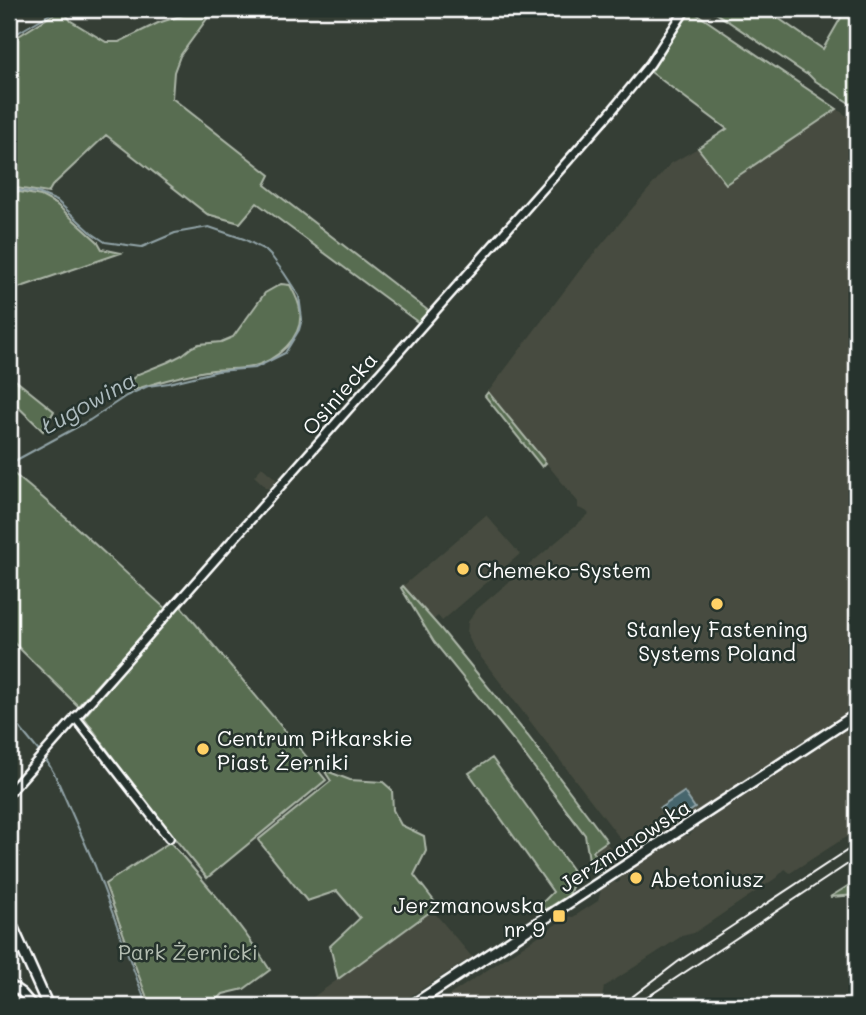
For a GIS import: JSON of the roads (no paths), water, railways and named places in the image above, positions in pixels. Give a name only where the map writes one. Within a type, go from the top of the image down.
[{"type":"street","name":"Osiniecka","points":[[9,793],[610,113],[650,64],[686,9]]},
{"type":"street","name":"Jerzmanowska","points":[[411,1006],[857,714]]},
{"type":"street","points":[[75,717],[169,838]]},
{"type":"street","points":[[9,919],[48,1006]]},
{"type":"street","points":[[9,984],[22,993],[33,1006]]},
{"type":"water","points":[[684,792],[695,808],[671,824],[660,808]]},
{"type":"waterway","name":"Ługowina","points":[[9,38],[58,9]]},
{"type":"waterway","name":"Ługowina","points":[[9,187],[38,193],[57,201],[105,242],[142,247],[175,233],[209,227],[244,239],[265,250],[284,273],[299,296],[302,319],[299,330],[285,353],[255,368],[218,371],[148,386],[9,464]]},
{"type":"waterway","name":"Ługowina","points":[[9,719],[41,754]]},
{"type":"waterway","name":"Ługowina","points":[[45,758],[95,866],[147,1006]]},
{"type":"railway","points":[[620,1006],[679,961],[857,844]]},
{"type":"railway","points":[[634,1006],[857,858]]},
{"type":"place","name":"Chemeko-System","points":[[463,569]]},
{"type":"place","name":"Stanley Fastening Systems Poland","points":[[717,604]]},
{"type":"place","name":"Centrum Piłkarskie Piast Żerniki","points":[[203,749]]},
{"type":"place","name":"Abetoniusz","points":[[636,878]]},
{"type":"place","name":"Jerzmanowska nr 9","points":[[559,916]]},
{"type":"park label","name":"Park Żernicki","points":[[188,951]]}]
